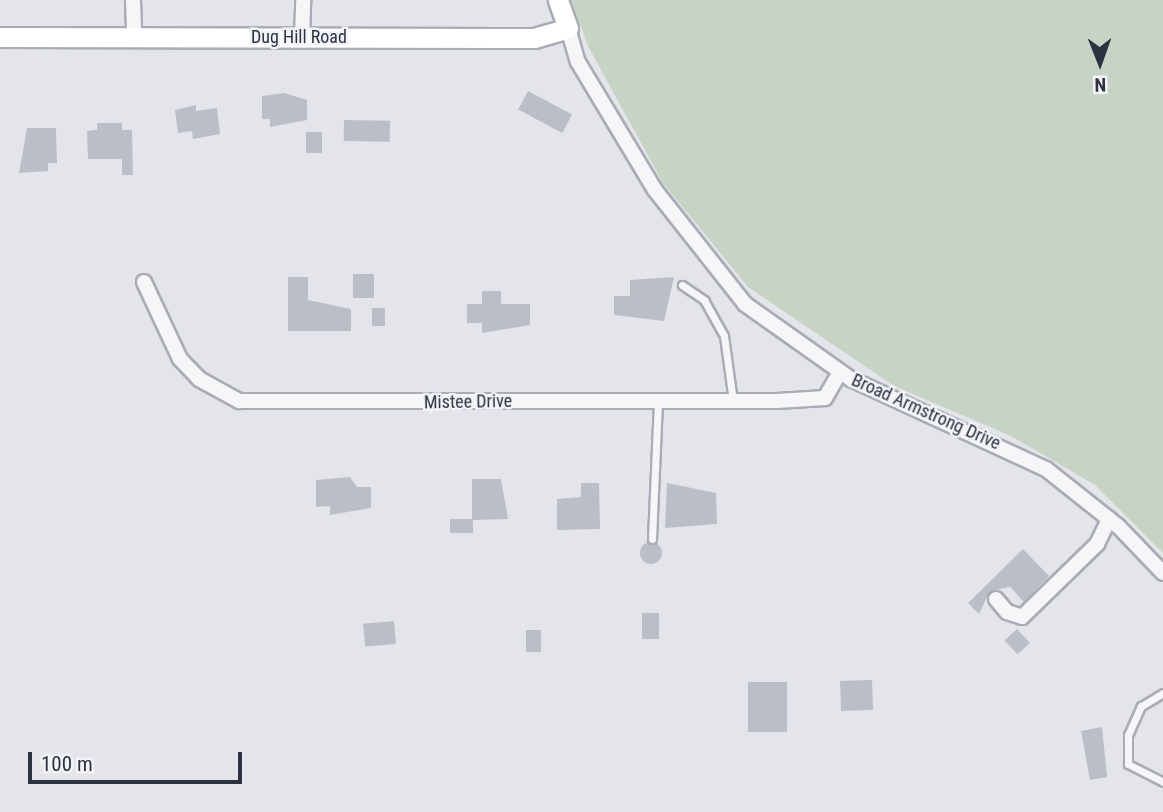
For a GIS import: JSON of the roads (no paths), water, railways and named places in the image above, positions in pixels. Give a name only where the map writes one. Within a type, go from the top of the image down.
[{"type":"street","points":[[133,0],[134,36]]},
{"type":"street","points":[[302,37],[303,0]]},
{"type":"street","points":[[558,0],[568,28]]},
{"type":"street","name":"Dug Hill Road","points":[[0,37],[534,38],[568,28]]},
{"type":"street","name":"Broad Armstrong Drive","points":[[568,28],[578,62],[697,249],[745,304],[840,372],[1046,469],[1109,519],[1163,573]]},
{"type":"street","name":"Mistee Drive","points":[[144,282],[180,359],[199,379],[239,401],[733,401],[825,398],[840,372]]},
{"type":"street","points":[[996,599],[1007,612],[1022,617],[1097,544],[1109,519]]},
{"type":"lane","points":[[682,285],[704,300],[724,336],[733,401]]},
{"type":"lane","points":[[652,539],[658,401]]},
{"type":"lane","points":[[1163,693],[1140,706],[1128,735],[1128,764],[1163,782]]}]
